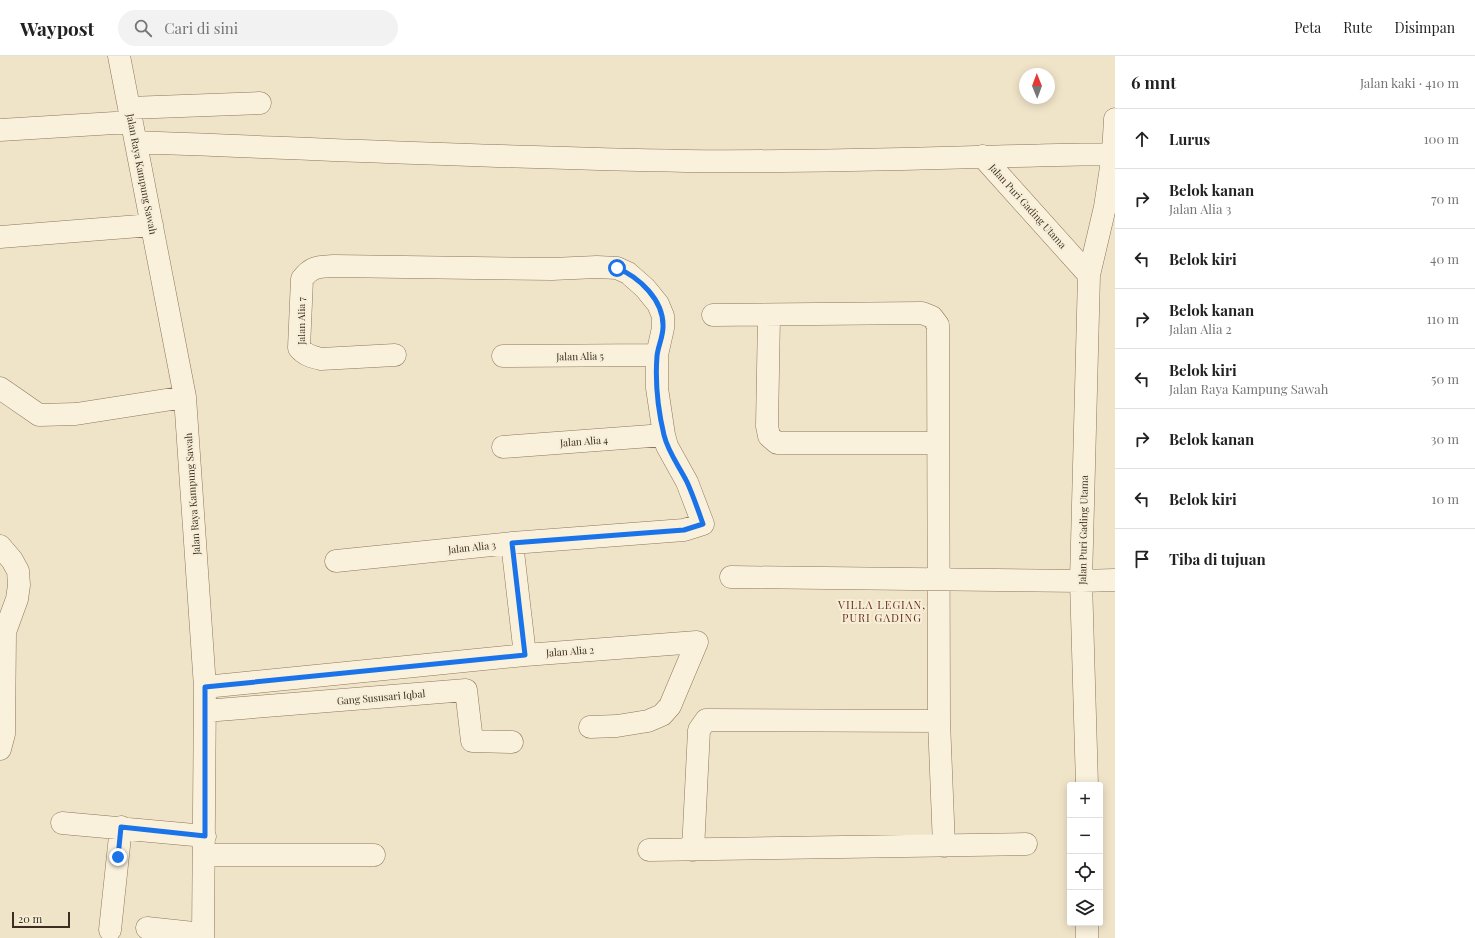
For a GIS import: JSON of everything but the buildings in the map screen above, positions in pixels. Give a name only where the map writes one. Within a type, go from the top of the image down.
[{"type":"street","name":"Jalan Raya Kampung Sawah","points":[[119,56],[185,397],[205,687],[205,845],[203,936]]},
{"type":"street","points":[[132,124],[260,103]]},
{"type":"street","name":"Jalan Puri Gading Utama","points":[[1087,782],[1081,581],[1089,275],[1105,207],[1113,154],[1115,119]]},
{"type":"street","points":[[0,130],[132,124],[686,161],[804,161],[1113,154]]},
{"type":"street","name":"Jalan Puri Gading Utama","points":[[982,156],[1089,275]]},
{"type":"street","points":[[0,237],[152,225]]},
{"type":"street","name":"Jalan Alia 7","points":[[395,355],[321,359],[303,352],[299,348],[302,279],[308,270],[316,267],[334,266],[552,269],[597,267],[617,268],[628,273],[645,288],[658,304],[663,316],[664,328],[657,355]]},
{"type":"street","points":[[713,315],[769,316],[922,313],[932,317],[938,324],[939,721],[944,846]]},
{"type":"street","points":[[769,316],[767,426],[769,436],[777,443],[938,443]]},
{"type":"street","points":[[657,355],[657,388],[664,435]]},
{"type":"street","name":"Jalan Alia 5","points":[[503,356],[657,355]]},
{"type":"street","points":[[0,388],[39,415],[76,414],[185,397]]},
{"type":"street","name":"Jalan Alia 4","points":[[503,447],[664,435]]},
{"type":"street","name":"Jalan Alia 3","points":[[336,561],[512,543],[684,530],[703,524],[687,482],[667,446],[664,435]]},
{"type":"street","points":[[512,543],[525,655]]},
{"type":"street","points":[[0,546],[12,560],[18,571],[19,585],[17,599],[5,632],[3,690],[4,734],[0,749]]},
{"type":"street","points":[[731,576],[1081,581],[1115,580]]},
{"type":"street","name":"Jalan Alia 2","points":[[205,687],[525,655],[697,642],[670,706],[662,715],[648,721],[617,726],[590,727]]},
{"type":"street","name":"Gang Sususari Iqbal","points":[[205,711],[466,690],[472,741],[512,742]]},
{"type":"street","points":[[693,850],[699,730],[706,720],[939,721]]},
{"type":"street","points":[[62,823],[121,827],[205,845],[374,855]]},
{"type":"street","points":[[110,930],[121,827]]},
{"type":"street","points":[[648,850],[1026,844]]},
{"type":"street","points":[[1086,938],[1087,926]]},
{"type":"street","points":[[147,928],[203,936]]},
{"type":"district","name":"VILLA LEGIAN, PURI GADING","points":[[882,610]]},
{"type":"route","points":[[118,857],[121,827],[205,836],[205,687],[525,655],[512,543],[684,530],[703,524],[687,482],[667,446],[664,435],[657,388],[657,355],[664,328],[663,316],[658,304],[645,288],[628,273],[617,268]]}]
